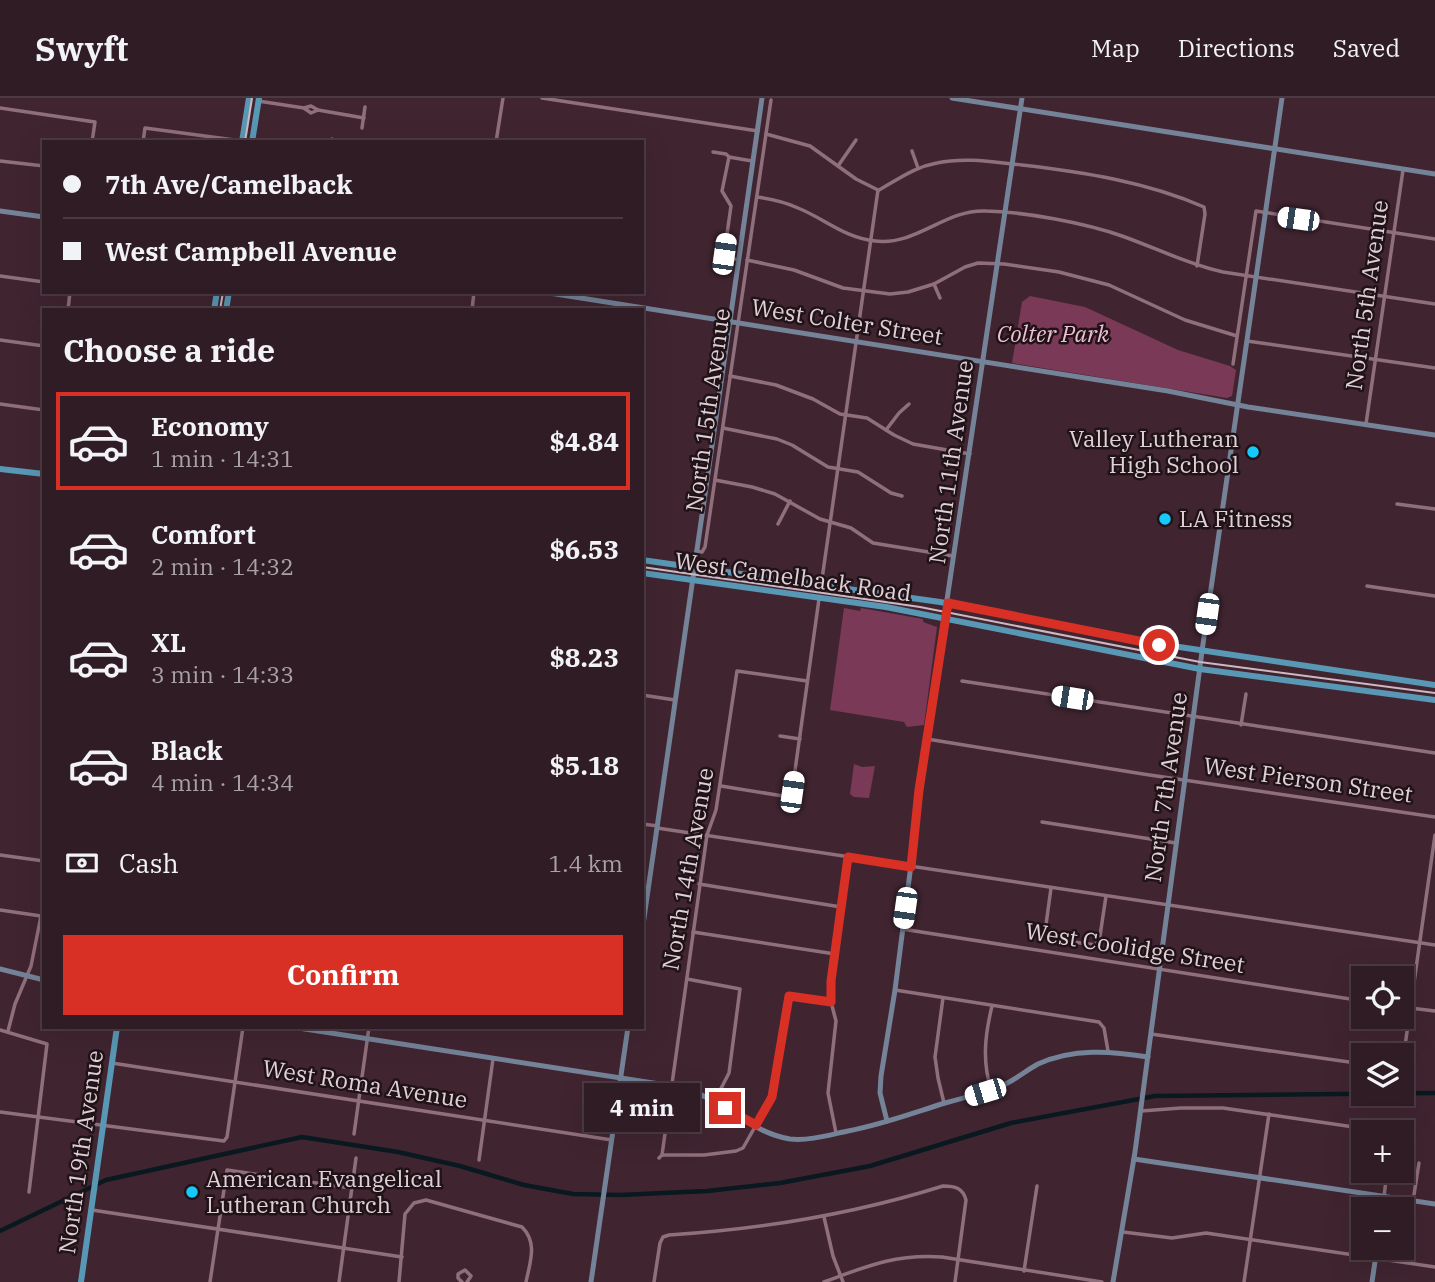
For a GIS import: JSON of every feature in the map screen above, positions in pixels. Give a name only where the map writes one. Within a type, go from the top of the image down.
[{"type":"main road","points":[[242,140],[248,98]]},
{"type":"main road","points":[[252,140],[259,100]]},
{"type":"main road","points":[[0,468],[42,474]]},
{"type":"main road","name":"West Camelback Road","points":[[644,560],[948,603],[1097,634],[1435,685]]},
{"type":"main road","name":"West Camelback Road","points":[[644,573],[945,617],[1200,668],[1435,700]]},
{"type":"main road","name":"North 19th Avenue","points":[[83,1282],[90,1210],[117,1029]]},
{"type":"street","points":[[496,140],[503,98]]},
{"type":"street","points":[[542,98],[758,131]]},
{"type":"street","name":"North 15th Avenue","points":[[644,918],[762,98]]},
{"type":"street","points":[[952,98],[1435,174]]},
{"type":"street","name":"North 11th Avenue","points":[[887,1121],[880,1085],[927,739],[1022,98]]},
{"type":"street","name":"North 7th Avenue","points":[[1113,1282],[1134,1159],[1184,780],[1282,98]]},
{"type":"street","points":[[259,100],[304,108],[311,113],[318,110],[363,118]]},
{"type":"street","name":"North 15th Avenue","points":[[696,551],[702,552],[705,547],[771,100]]},
{"type":"street","points":[[362,128],[365,107]]},
{"type":"street","points":[[0,108],[95,122],[92,140]]},
{"type":"street","points":[[143,140],[145,128],[235,140]]},
{"type":"street","points":[[766,134],[810,146],[856,179],[878,190]]},
{"type":"street","points":[[838,166],[856,140]]},
{"type":"street","points":[[912,151],[918,168]]},
{"type":"street","points":[[713,152],[753,161]]},
{"type":"street","points":[[729,157],[722,191],[731,206],[724,254],[725,257],[739,260]]},
{"type":"street","points":[[878,190],[918,168],[959,160],[1013,164],[1121,181],[1204,207],[1197,266]]},
{"type":"street","points":[[0,161],[42,166]]},
{"type":"street","name":"North 5th Avenue","points":[[1366,424],[1403,170]]},
{"type":"street","points":[[821,586],[878,190]]},
{"type":"street","points":[[757,197],[785,202],[838,231],[872,240],[886,242],[909,238],[959,214],[976,211],[1005,213],[1099,229],[1197,266],[1256,278],[1435,303]]},
{"type":"street","points":[[0,211],[42,217]]},
{"type":"street","name":"North 7th Avenue","points":[[1233,364],[1255,213],[1259,211],[1265,214]]},
{"type":"street","points":[[1265,214],[1435,239]]},
{"type":"street","points":[[747,260],[781,266],[843,288],[865,292],[908,292],[934,284],[971,265],[998,263],[1085,278],[1123,291],[1185,320],[1237,337]]},
{"type":"street","points":[[0,276],[42,282]]},
{"type":"street","points":[[934,284],[940,298]]},
{"type":"street","name":"West Colter Street","points":[[556,294],[1435,435]]},
{"type":"street","points":[[0,340],[42,345]]},
{"type":"street","points":[[1246,341],[1435,368]]},
{"type":"street","points":[[730,376],[786,388],[839,414],[867,418],[913,444],[970,454]]},
{"type":"street","points":[[0,404],[42,410]]},
{"type":"street","points":[[886,430],[909,404]]},
{"type":"street","points":[[723,428],[777,439],[828,467],[858,472],[891,493],[902,496]]},
{"type":"street","points":[[715,480],[761,489],[830,522],[845,525],[877,545],[955,557]]},
{"type":"street","points":[[778,524],[790,501]]},
{"type":"street","points":[[1397,504],[1435,509]]},
{"type":"street","points":[[702,506],[711,508]]},
{"type":"street","points":[[1367,586],[1435,596]]},
{"type":"street","points":[[720,786],[790,796],[819,597]]},
{"type":"street","name":"North 14th Avenue","points":[[756,1125],[748,1142],[736,1151],[661,1157],[699,884],[707,835],[716,810],[737,671],[807,681]]},
{"type":"street","points":[[962,681],[1435,753]]},
{"type":"street","points":[[1241,725],[1246,694]]},
{"type":"street","points":[[644,695],[675,700]]},
{"type":"street","points":[[780,736],[800,739]]},
{"type":"street","name":"West Pierson Street","points":[[927,739],[1435,817]]},
{"type":"street","points":[[1042,822],[1176,843]]},
{"type":"street","points":[[644,824],[1435,945]]},
{"type":"street","points":[[1414,976],[1435,835]]},
{"type":"street","points":[[0,855],[42,861]]},
{"type":"street","points":[[836,1133],[828,1093],[836,1021],[831,1002],[831,981],[848,857]]},
{"type":"street","points":[[1429,881],[1435,882]]},
{"type":"street","points":[[699,884],[841,906]]},
{"type":"street","points":[[1051,888],[1045,932],[1050,939],[1096,945],[1100,936],[1106,896]]},
{"type":"street","points":[[0,911],[41,916],[28,975],[13,1009],[8,1031]]},
{"type":"street","name":"West Coolidge Street","points":[[902,929],[1351,999]]},
{"type":"street","points":[[693,932],[835,954]]},
{"type":"street","points":[[0,969],[42,979]]},
{"type":"street","points":[[687,979],[740,989],[729,1073],[714,1102]]},
{"type":"street","points":[[895,990],[1099,1022],[1104,1028],[1108,1051]]},
{"type":"street","points":[[756,1125],[772,1097],[789,996],[831,1002]]},
{"type":"street","points":[[943,998],[935,1057],[944,1104]]},
{"type":"street","points":[[991,1090],[984,1053],[992,1006]]},
{"type":"street","points":[[1414,1009],[1435,1012]]},
{"type":"street","points":[[0,1112],[224,1141],[227,1137],[243,1029]]},
{"type":"street","points":[[309,1029],[670,1085],[696,1093],[771,1133],[790,1139],[806,1139],[887,1121],[991,1090],[1052,1059],[1089,1051],[1148,1057]]},
{"type":"street","points":[[354,1134],[369,1029]]},
{"type":"street","points":[[591,1282],[628,1029]]},
{"type":"street","points":[[0,1030],[47,1044],[29,1192]]},
{"type":"street","points":[[1151,1034],[1351,1062]]},
{"type":"street","points":[[479,1160],[493,1059]]},
{"type":"street","name":"West Roma Avenue","points":[[112,1063],[612,1140]]},
{"type":"street","points":[[1141,1108],[1206,1107],[1351,1126]]},
{"type":"street","points":[[1244,1282],[1269,1114]]},
{"type":"street","points":[[339,1282],[356,1158]]},
{"type":"street","points":[[1134,1159],[1384,1197],[1386,1183]]},
{"type":"street","points":[[1414,1197],[1419,1163]]},
{"type":"street","points":[[209,1282],[227,1170],[351,1188]]},
{"type":"street","points":[[654,1282],[663,1237],[753,1228],[824,1217],[943,1186],[953,1186],[961,1190],[966,1200],[955,1282]]},
{"type":"street","points":[[1024,1271],[1037,1186]]},
{"type":"street","points":[[399,1282],[405,1214],[419,1201],[437,1202],[517,1224],[529,1235],[533,1246],[526,1282]]},
{"type":"street","points":[[1414,1201],[1435,1204]]},
{"type":"street","points":[[90,1210],[402,1257]]},
{"type":"street","points":[[824,1217],[833,1256],[843,1282]]},
{"type":"street","points":[[1123,1232],[1164,1238],[1206,1233],[1351,1254]]},
{"type":"street","points":[[824,1282],[890,1259],[916,1255],[1102,1282]]},
{"type":"street","points":[[1372,1282],[1376,1260]]},
{"type":"street","points":[[1389,1260],[1435,1267]]},
{"type":"green space","name":"Colter Park","points":[[1030,296],[1085,307],[1178,350],[1230,366],[1236,370],[1232,396],[1227,398],[1012,363],[1022,302]]},
{"type":"green space","points":[[844,608],[860,611],[861,608],[923,619],[923,622],[937,627],[924,725],[907,727],[904,722],[830,710]]},
{"type":"green space","points":[[854,764],[862,767],[875,766],[869,798],[854,797],[850,794]]},
{"type":"waterway","points":[[0,1231],[106,1180],[302,1137],[398,1152],[460,1166],[524,1185],[573,1194],[620,1195],[707,1191],[780,1183],[870,1166],[1011,1123],[1155,1096],[1435,1093]]},
{"type":"tram line","points":[[245,140],[252,98]]},
{"type":"tram line","points":[[220,308],[223,294]]},
{"type":"tram line","points":[[644,567],[920,607],[1200,662],[1435,693]]},
{"type":"place","name":"Valley Lutheran High School","points":[[1253,452]]},
{"type":"place","name":"LA Fitness","points":[[1165,519]]},
{"type":"place","name":"American Evangelical Lutheran Church","points":[[192,1192]]},
{"type":"route","points":[[725,1108],[756,1125],[772,1097],[789,996],[831,1002],[831,981],[848,857],[911,867],[919,790],[948,603],[1159,645]]}]
